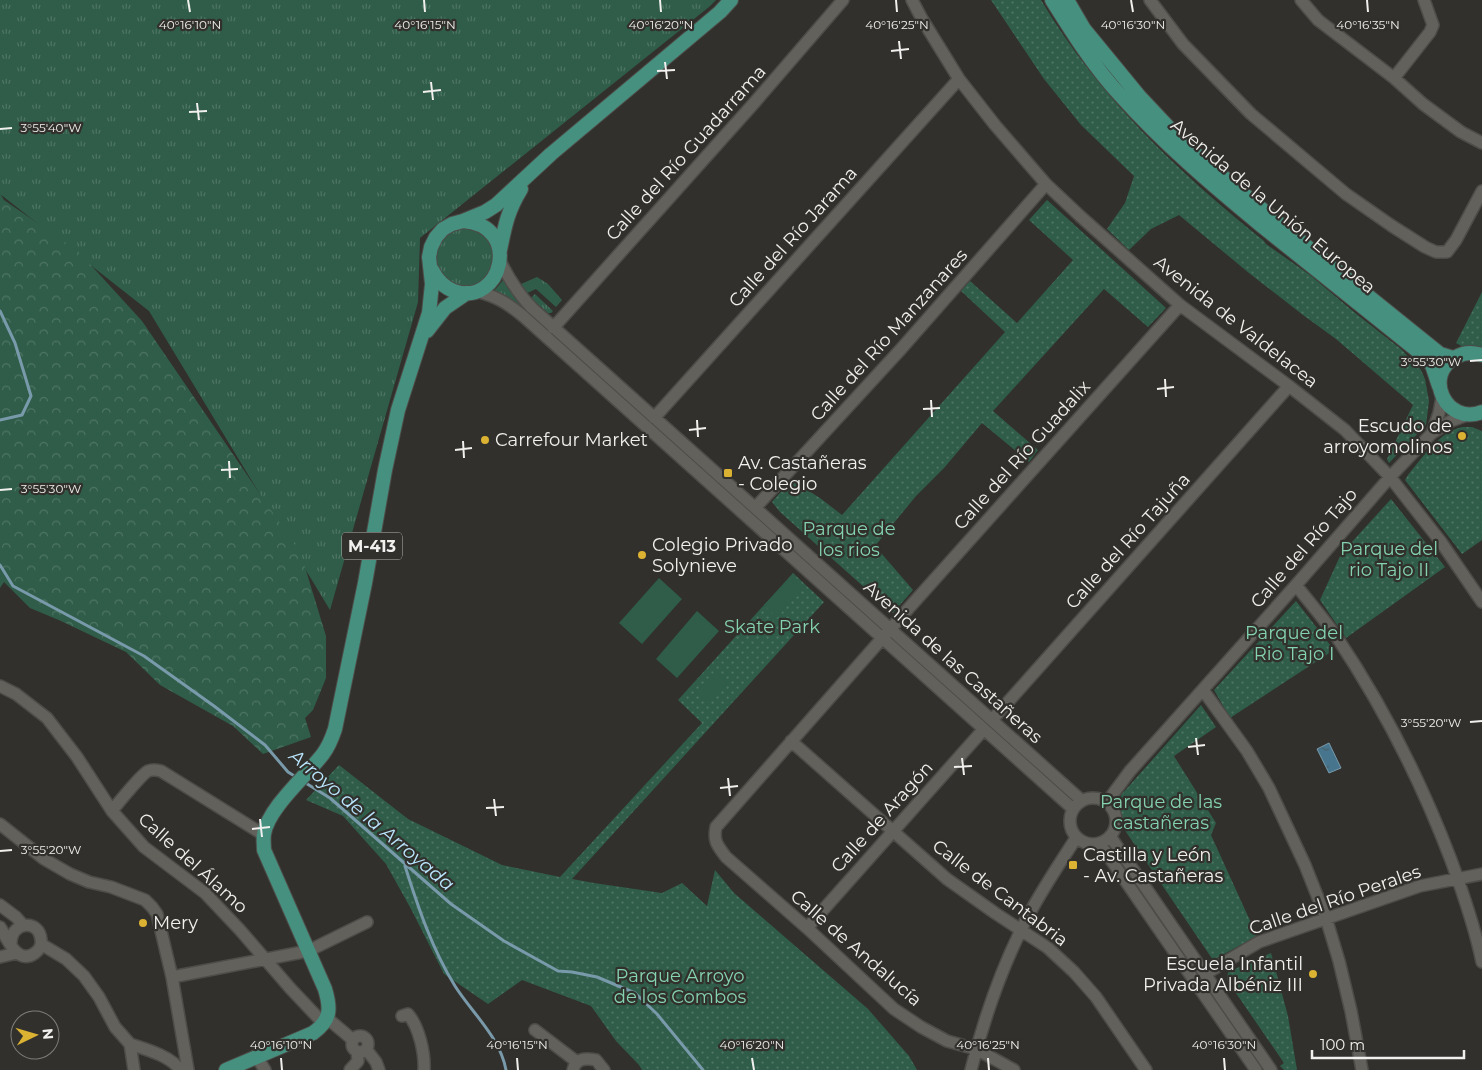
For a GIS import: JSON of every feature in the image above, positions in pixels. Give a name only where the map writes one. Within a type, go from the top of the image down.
[{"type":"main road","name":"M-413","points":[[264,834],[267,824],[284,798],[330,743],[335,729],[398,410],[429,313],[432,284],[429,257],[431,246],[436,237],[447,226],[485,212],[496,205],[551,154],[713,18],[731,0]]},
{"type":"main road","name":"Avenida de la Unión Europea","points":[[1052,0],[1074,36],[1119,94],[1172,149],[1284,244],[1418,352],[1432,365],[1441,392]]},
{"type":"main road","name":"Avenida de la Unión Europea","points":[[1067,0],[1090,37],[1139,96],[1186,146],[1440,354],[1453,358]]},
{"type":"main road","name":"M-413","points":[[422,338],[445,308],[472,292],[485,287],[498,271],[506,219],[513,202],[528,177]]},
{"type":"main road","points":[[462,221],[477,223],[489,231],[494,236],[500,255]]},
{"type":"main road","points":[[431,268],[441,284],[449,289],[458,292],[472,292]]},
{"type":"main road","points":[[1475,415],[1457,412],[1448,406],[1441,392],[1442,370],[1453,358],[1468,353],[1482,355]]},
{"type":"main road","points":[[226,1070],[313,1034],[326,1021],[329,1009],[328,1000],[308,950],[264,850],[264,834]]},
{"type":"street","name":"Calle del Río Guadarrama","points":[[553,328],[755,102],[843,0]]},
{"type":"street","name":"Avenida de Valdelacea","points":[[912,0],[959,79],[995,125],[1046,184],[1180,305],[1345,430],[1390,477],[1441,542],[1482,602]]},
{"type":"street","points":[[1150,0],[1183,44],[1251,114],[1346,194],[1425,246],[1436,252],[1447,252],[1456,240],[1482,191]]},
{"type":"street","points":[[1301,0],[1318,20],[1394,78],[1424,104],[1462,132],[1482,143]]},
{"type":"street","points":[[1394,78],[1433,26],[1424,0]]},
{"type":"street","name":"Calle del Río Jarama","points":[[654,418],[959,79]]},
{"type":"street","name":"Calle del Río Manzanares","points":[[756,508],[901,349],[1046,184]]},
{"type":"street","name":"Avenida de las Castañeras","points":[[500,255],[513,286],[521,298],[553,328],[1082,800]]},
{"type":"street","name":"Avenida de las Castañeras","points":[[472,292],[495,297],[509,304],[523,316],[1072,808]]},
{"type":"street","name":"Calle del Río Guadalix","points":[[717,844],[714,836],[716,827],[1180,305]]},
{"type":"street","name":"Calle del Río Tajuña","points":[[992,720],[1289,386]]},
{"type":"street","name":"Calle del Río Tajo","points":[[1432,432],[1439,414],[1441,392]]},
{"type":"street","name":"Calle del Río Tajo","points":[[1107,802],[1130,771],[1432,432],[1450,421],[1475,415]]},
{"type":"street","points":[[1296,585],[1336,636],[1405,753],[1436,822],[1458,878],[1478,940],[1482,962]]},
{"type":"street","name":"Calle del Álamo","points":[[0,686],[16,694],[48,718],[77,757],[112,811],[144,847],[205,893],[266,960],[326,1021],[353,1040],[357,1036],[363,1037],[367,1041],[367,1048],[361,1050]]},
{"type":"street","points":[[1202,690],[1247,751],[1269,788],[1305,865],[1326,918],[1339,961],[1362,1070]]},
{"type":"street","name":"Calle de Aragón","points":[[807,928],[984,729]]},
{"type":"street","name":"Calle de Cantabria","points":[[791,741],[948,879],[1048,948],[1074,972],[1096,997],[1146,1070]]},
{"type":"street","points":[[112,811],[141,776],[148,771],[155,770],[161,771],[264,834]]},
{"type":"street","points":[[1096,798],[1107,802],[1115,813],[1116,824],[1114,831],[1106,841],[1091,845],[1083,843],[1076,838],[1070,828],[1069,820],[1072,808],[1082,800],[1096,798]]},
{"type":"street","points":[[0,824],[44,860],[89,882],[111,887],[145,900],[152,906],[157,914],[172,977],[188,1070]]},
{"type":"street","points":[[1110,836],[1271,1070]]},
{"type":"street","points":[[971,1070],[981,1029],[995,990],[1021,930],[1041,892],[1076,838]]},
{"type":"street","name":"Calle de Andalucía","points":[[717,844],[726,857],[807,928],[894,1009],[947,1041],[976,1049],[1014,1070]]},
{"type":"street","points":[[1100,844],[1256,1070]]},
{"type":"street","name":"Calle del Río Perales","points":[[1205,974],[1259,942],[1420,886],[1482,874]]},
{"type":"street","points":[[0,905],[23,925]]},
{"type":"street","points":[[172,977],[266,960],[308,950],[367,922]]},
{"type":"street","points":[[0,927],[14,948],[27,956],[32,955],[39,949],[41,939],[38,930],[28,925],[18,927],[12,933],[14,948]]},
{"type":"street","points":[[41,944],[66,959],[84,976],[99,997],[116,1027],[130,1044],[134,1070]]},
{"type":"street","points":[[0,957],[14,948]]},
{"type":"street","points":[[402,1016],[408,1014],[412,1018],[423,1047],[424,1070]]},
{"type":"street","points":[[535,1030],[575,1066],[584,1058],[596,1060],[604,1070]]},
{"type":"street","points":[[130,1044],[152,1051],[177,1066],[180,1070]]},
{"type":"street","points":[[350,1070],[358,1062],[361,1050],[376,1062],[380,1070]]},
{"type":"street","points":[[256,1056],[264,1070]]},
{"type":"green space","points":[[0,0],[716,0],[420,238],[418,302],[330,610],[149,311],[0,194]]},
{"type":"green space","points":[[991,0],[1041,0],[1088,69],[1142,131],[1171,160],[1266,244],[1310,275],[1401,349],[1421,370],[1425,379],[1429,401],[1426,425],[1389,463],[1387,459],[1413,405],[1336,339],[1249,273],[1179,215],[1151,229],[1129,250],[1107,229],[1125,203],[1134,176],[1081,125],[1044,79]]},
{"type":"green space","points":[[0,193],[4,200],[78,251],[142,321],[301,554],[326,636],[326,678],[313,710],[305,718],[311,737],[263,754],[233,726],[160,685],[126,652],[30,608],[4,582],[0,588]]},
{"type":"green space","name":"Parque de los rios","points":[[1047,200],[1166,308],[1148,327],[1104,289],[993,411],[1038,450],[1029,462],[982,423],[944,468],[916,496],[875,546],[913,590],[893,613],[780,512],[772,502],[791,480],[820,498],[842,515],[1005,332],[961,291],[970,281],[1017,323],[1073,260],[1029,220]]},
{"type":"green space","points":[[459,228],[471,228],[486,236],[494,251],[494,263],[486,278],[471,286],[459,286],[444,278],[436,263],[436,251],[444,236]]},
{"type":"green space","points":[[537,277],[548,284],[562,300],[556,307],[536,289],[527,293],[521,284]]},
{"type":"green space","points":[[504,279],[517,301],[536,319],[534,321],[502,295],[494,291]]},
{"type":"green space","points":[[1482,292],[1482,357],[1456,343]]},
{"type":"green space","points":[[535,294],[553,311],[551,313],[548,313],[531,298]]},
{"type":"green space","points":[[1462,427],[1472,427],[1482,431],[1482,540],[1462,554],[1405,480],[1439,440],[1446,434]]},
{"type":"green space","name":"Parque del rio Tajo II","points":[[1391,499],[1445,567],[1346,638],[1320,600],[1341,554]]},
{"type":"green space","name":"Parque Arroyo de los Combos","points":[[793,573],[824,602],[572,879],[662,893],[682,883],[707,906],[715,870],[734,893],[868,1009],[909,1056],[917,1070],[642,1070],[616,1041],[591,1006],[522,980],[488,1004],[444,974],[386,864],[343,816],[306,800],[339,765],[408,819],[502,865],[560,877],[702,723],[678,700]]},
{"type":"green space","points":[[791,577],[802,588],[777,618],[764,605]]},
{"type":"green space","points":[[659,578],[682,599],[642,644],[619,623]]},
{"type":"green space","name":"Parque del Rio Tajo I","points":[[1296,601],[1334,650],[1230,718],[1214,690]]},
{"type":"green space","points":[[697,611],[719,631],[677,678],[656,659]]},
{"type":"green space","points":[[715,671],[728,682],[709,704],[695,693]]},
{"type":"green space","name":"Parque de las castañeras","points":[[1201,705],[1216,727],[1174,756],[1216,823],[1211,835],[1257,936],[1213,960],[1115,813],[1121,795]]},
{"type":"green space","points":[[1271,953],[1288,1016],[1297,1070],[1284,1070],[1280,1066],[1284,1063],[1227,980],[1228,972]]},
{"type":"water","points":[[1329,743],[1341,768],[1329,773],[1317,749]]},
{"type":"waterway","name":"Arroyo de la Arroyada","points":[[0,311],[15,343],[31,396],[22,415],[0,420]]},
{"type":"waterway","name":"Arroyo de la Arroyada","points":[[0,565],[13,586],[144,656],[214,706],[265,745],[288,772],[296,777]]},
{"type":"waterway","name":"Arroyo de la Arroyada","points":[[304,782],[330,798],[451,904],[504,941],[558,971],[597,977],[635,993],[657,1014],[703,1070]]},
{"type":"waterway","points":[[405,866],[432,943],[455,986],[492,1036],[503,1058],[506,1070]]},
{"type":"place","name":"Escudo de arroyomolinos","points":[[1462,436]]},
{"type":"place","name":"Carrefour Market","points":[[485,440]]},
{"type":"place","name":"Av. Castañeras - Colegio","points":[[728,473]]},
{"type":"place","name":"Colegio Privado Solynieve","points":[[642,555]]},
{"type":"place","name":"Castilla y León - Av. Castañeras","points":[[1073,865]]},
{"type":"place","name":"Mery","points":[[143,923]]},
{"type":"place","name":"Escuela Infantil Privada Albéniz III","points":[[1313,974]]},
{"type":"park label","name":"Skate Park","points":[[772,627]]}]
